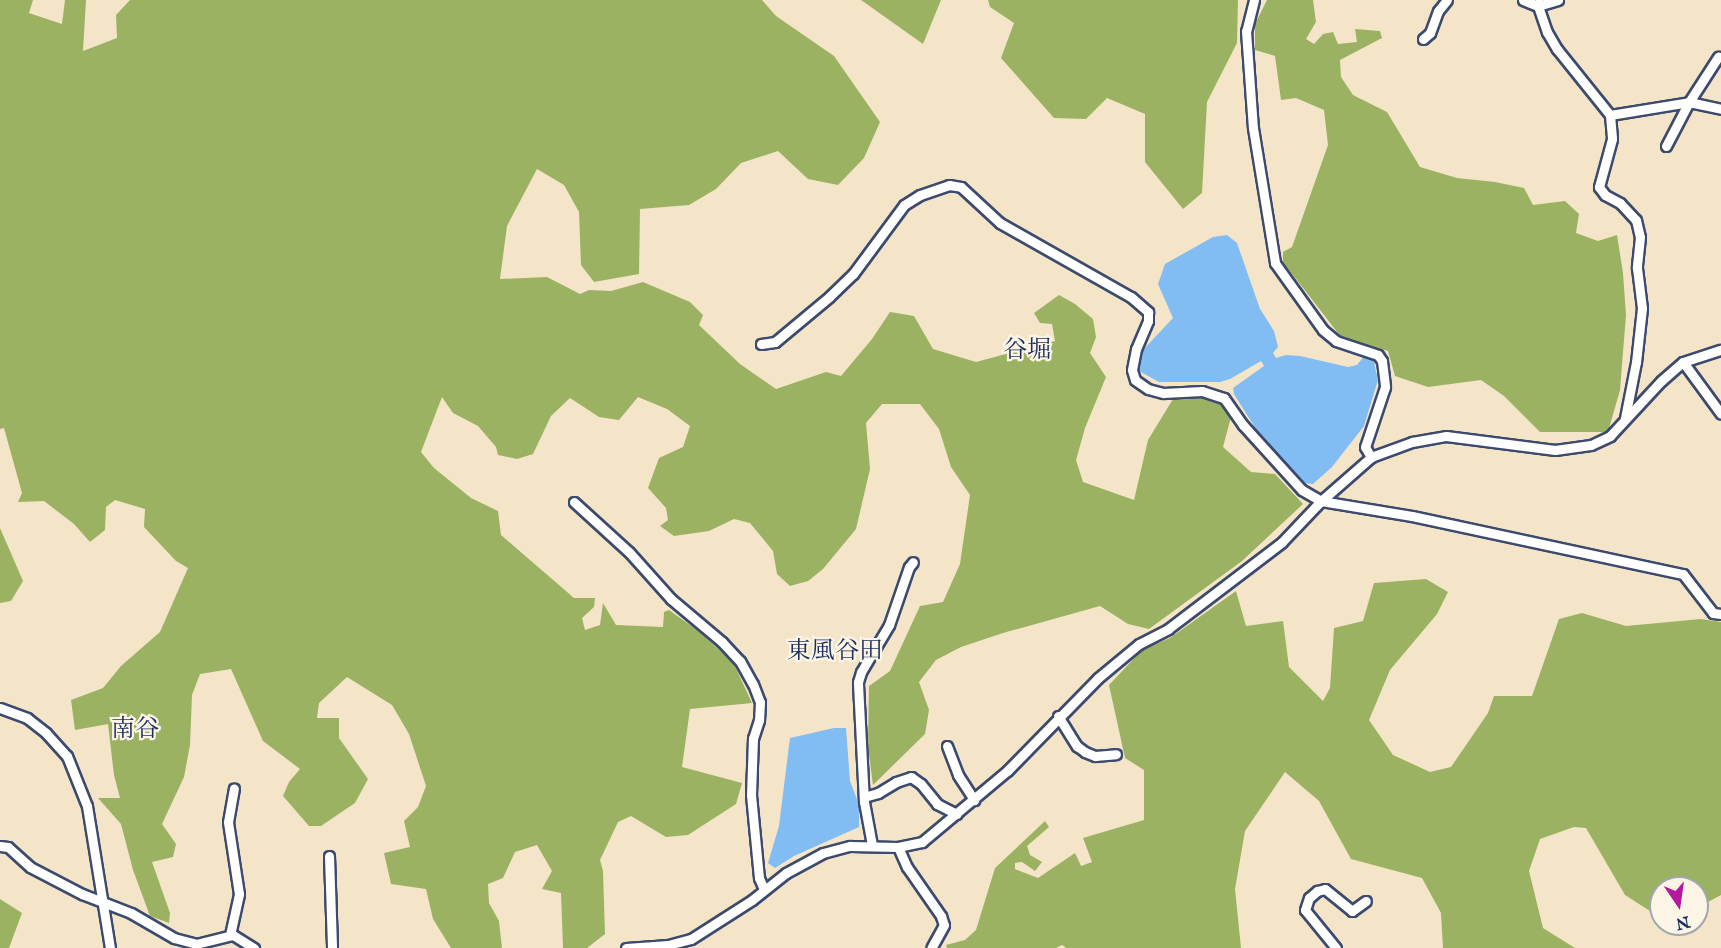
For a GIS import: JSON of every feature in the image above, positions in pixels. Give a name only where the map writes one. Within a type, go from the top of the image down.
[{"type":"street","points":[[1254,0],[1246,31],[1253,128],[1275,263],[1323,330],[1336,341],[1378,355],[1382,361],[1385,387],[1365,447],[1371,457]]},
{"type":"street","points":[[1423,39],[1430,33],[1438,11],[1447,0]]},
{"type":"street","points":[[1523,0],[1539,3],[1558,0]]},
{"type":"street","points":[[1539,3],[1546,32],[1610,115],[1612,139],[1599,187],[1605,195],[1620,203],[1640,227],[1637,268],[1642,308],[1636,362],[1625,420]]},
{"type":"street","points":[[1666,146],[1689,102],[1718,57]]},
{"type":"street","points":[[1610,115],[1689,102],[1721,109]]},
{"type":"street","points":[[761,344],[775,342],[794,329],[853,274],[904,205],[920,195],[949,185],[961,187],[1000,223],[1131,297],[1148,312],[1148,321],[1136,349],[1132,370],[1135,380],[1148,389],[1163,393],[1202,392],[1224,398],[1243,425],[1302,490],[1322,501],[1412,516],[1683,574],[1713,613],[1721,615]]},
{"type":"street","points":[[626,948],[691,944],[786,873],[824,854],[850,846],[898,847],[922,842],[1007,771],[1058,716],[1098,678],[1139,644],[1168,629],[1282,542],[1322,501],[1371,457],[1412,442],[1446,436],[1515,446],[1573,450],[1610,436],[1660,381],[1683,362],[1721,350]]},
{"type":"street","points":[[1683,362],[1721,414]]},
{"type":"street","points":[[574,502],[629,552],[671,599],[722,642],[740,661],[753,684],[760,702],[759,720],[753,738],[751,795],[759,878],[764,890]]},
{"type":"street","points":[[872,845],[864,797],[858,682],[861,672],[889,625],[909,567],[913,562]]},
{"type":"street","points":[[0,708],[27,718],[46,733],[67,756],[87,806],[110,948]]},
{"type":"street","points":[[1058,716],[1077,746],[1085,752],[1095,756],[1116,754]]},
{"type":"street","points":[[947,746],[958,775],[974,800]]},
{"type":"street","points":[[864,797],[878,794],[896,782],[911,777],[921,784],[937,804],[957,814]]},
{"type":"street","points":[[230,935],[239,894],[228,822],[234,789]]},
{"type":"street","points":[[0,846],[8,847],[30,867],[102,903],[131,913],[162,933],[184,942],[196,944],[230,935],[241,938],[255,948]]},
{"type":"street","points":[[898,847],[907,867],[941,916],[944,925],[931,948]]},
{"type":"street","points":[[329,856],[332,948]]},
{"type":"street","points":[[1336,948],[1305,910],[1309,898],[1317,891],[1325,889],[1352,911],[1366,901]]},
{"type":"green space","points":[[0,0],[33,0],[29,13],[62,24],[65,0],[86,0],[83,51],[117,38],[116,15],[130,0],[762,0],[776,16],[834,56],[880,122],[864,158],[838,185],[808,179],[778,151],[741,163],[716,189],[689,205],[640,209],[639,274],[594,282],[581,265],[579,212],[564,185],[537,169],[507,226],[500,279],[547,277],[580,294],[589,290],[611,291],[643,282],[690,302],[703,315],[699,325],[740,364],[776,389],[826,372],[841,376],[872,339],[890,312],[914,316],[933,349],[976,362],[1055,341],[1052,324],[1040,323],[1034,313],[1059,295],[1075,304],[1093,319],[1096,337],[1090,353],[1106,377],[1085,428],[1076,460],[1083,482],[1134,500],[1148,440],[1173,399],[1217,396],[1231,417],[1223,447],[1251,472],[1275,474],[1303,504],[1242,561],[1149,629],[1128,624],[1100,606],[1003,633],[961,647],[936,660],[919,682],[929,710],[925,734],[873,785],[868,747],[869,686],[890,671],[920,606],[943,602],[960,564],[970,495],[951,467],[939,429],[920,404],[882,404],[866,423],[870,469],[856,529],[823,569],[808,581],[790,586],[777,574],[773,551],[750,523],[734,519],[709,531],[674,536],[660,526],[668,520],[666,508],[648,488],[659,458],[683,447],[690,426],[667,409],[638,397],[619,420],[599,417],[570,398],[551,416],[533,454],[517,459],[498,455],[496,447],[478,426],[453,413],[442,397],[421,452],[434,468],[471,498],[498,511],[501,535],[574,598],[595,598],[594,607],[582,618],[585,630],[600,625],[603,603],[616,625],[663,627],[664,612],[669,610],[697,630],[733,662],[752,703],[690,709],[682,767],[742,783],[736,804],[688,835],[666,837],[631,816],[618,822],[600,860],[603,871],[605,934],[587,948],[563,948],[561,893],[542,889],[552,871],[537,845],[515,852],[503,878],[488,884],[489,903],[499,921],[502,948],[451,948],[433,919],[426,889],[391,884],[384,853],[410,847],[404,821],[418,807],[426,786],[409,734],[392,705],[347,677],[319,703],[317,718],[339,718],[339,738],[368,779],[355,803],[321,826],[309,826],[283,796],[289,782],[300,769],[263,741],[231,669],[200,674],[192,695],[190,745],[184,777],[162,824],[176,844],[173,857],[152,862],[170,913],[169,923],[150,916],[133,870],[121,824],[98,798],[120,798],[114,775],[108,724],[75,730],[71,700],[103,688],[121,666],[160,632],[188,568],[176,561],[144,527],[145,509],[115,500],[106,507],[105,530],[90,542],[74,524],[44,501],[18,502],[22,493],[4,428],[0,429]]},
{"type":"green space","points":[[861,0],[941,0],[923,44]]},
{"type":"green space","points":[[988,0],[1238,0],[1237,43],[1207,102],[1202,193],[1183,209],[1145,162],[1145,114],[1107,98],[1086,119],[1054,118],[1001,58],[1014,23],[990,7]]},
{"type":"green space","points":[[1267,0],[1313,0],[1316,22],[1306,39],[1314,44],[1323,34],[1333,32],[1338,44],[1357,42],[1355,29],[1380,31],[1382,38],[1340,60],[1341,77],[1353,95],[1387,112],[1420,167],[1457,178],[1524,188],[1533,205],[1565,201],[1579,214],[1576,233],[1598,241],[1617,235],[1626,315],[1620,390],[1608,432],[1540,432],[1504,396],[1481,380],[1428,387],[1395,376],[1388,351],[1341,337],[1283,262],[1283,252],[1292,247],[1328,145],[1324,110],[1296,98],[1281,100],[1275,56],[1255,50],[1255,24]]},
{"type":"green space","points":[[0,528],[23,581],[11,601],[0,603]]},
{"type":"green space","points":[[1426,579],[1448,592],[1437,614],[1390,670],[1369,720],[1393,755],[1430,772],[1451,767],[1488,713],[1494,696],[1532,696],[1559,619],[1582,613],[1626,626],[1701,619],[1721,622],[1721,895],[1709,902],[1709,876],[1649,876],[1649,910],[1625,895],[1586,828],[1574,827],[1540,839],[1529,871],[1543,928],[1575,948],[1443,948],[1441,913],[1422,878],[1351,859],[1319,801],[1285,772],[1245,831],[1235,889],[1241,948],[1066,948],[1062,945],[1056,948],[947,948],[946,945],[965,940],[976,930],[995,868],[1045,821],[1049,827],[1027,846],[1030,855],[1042,862],[1035,871],[1022,862],[1015,863],[1015,869],[1038,878],[1075,853],[1081,866],[1092,862],[1083,838],[1144,820],[1144,770],[1125,758],[1109,685],[1142,650],[1170,638],[1236,591],[1246,626],[1283,621],[1289,667],[1323,701],[1330,688],[1334,628],[1363,621],[1374,583]]},
{"type":"green space","points":[[0,899],[22,913],[9,948],[0,948]]},
{"type":"water","points":[[1227,235],[1237,243],[1260,309],[1274,331],[1278,347],[1273,353],[1276,358],[1286,355],[1300,356],[1348,367],[1357,365],[1365,355],[1373,358],[1378,380],[1364,426],[1332,467],[1313,484],[1303,483],[1266,445],[1234,394],[1233,388],[1264,366],[1261,361],[1230,379],[1220,382],[1159,382],[1139,371],[1142,351],[1173,318],[1158,284],[1165,264],[1213,237]]},
{"type":"water","points":[[834,728],[846,728],[850,781],[859,805],[859,827],[794,856],[775,868],[768,863],[779,826],[790,738]]},
{"type":"district","name":"谷堀","points":[[1027,351]]},
{"type":"district","name":"東風谷田","points":[[835,652]]},
{"type":"district","name":"南谷","points":[[135,730]]}]
